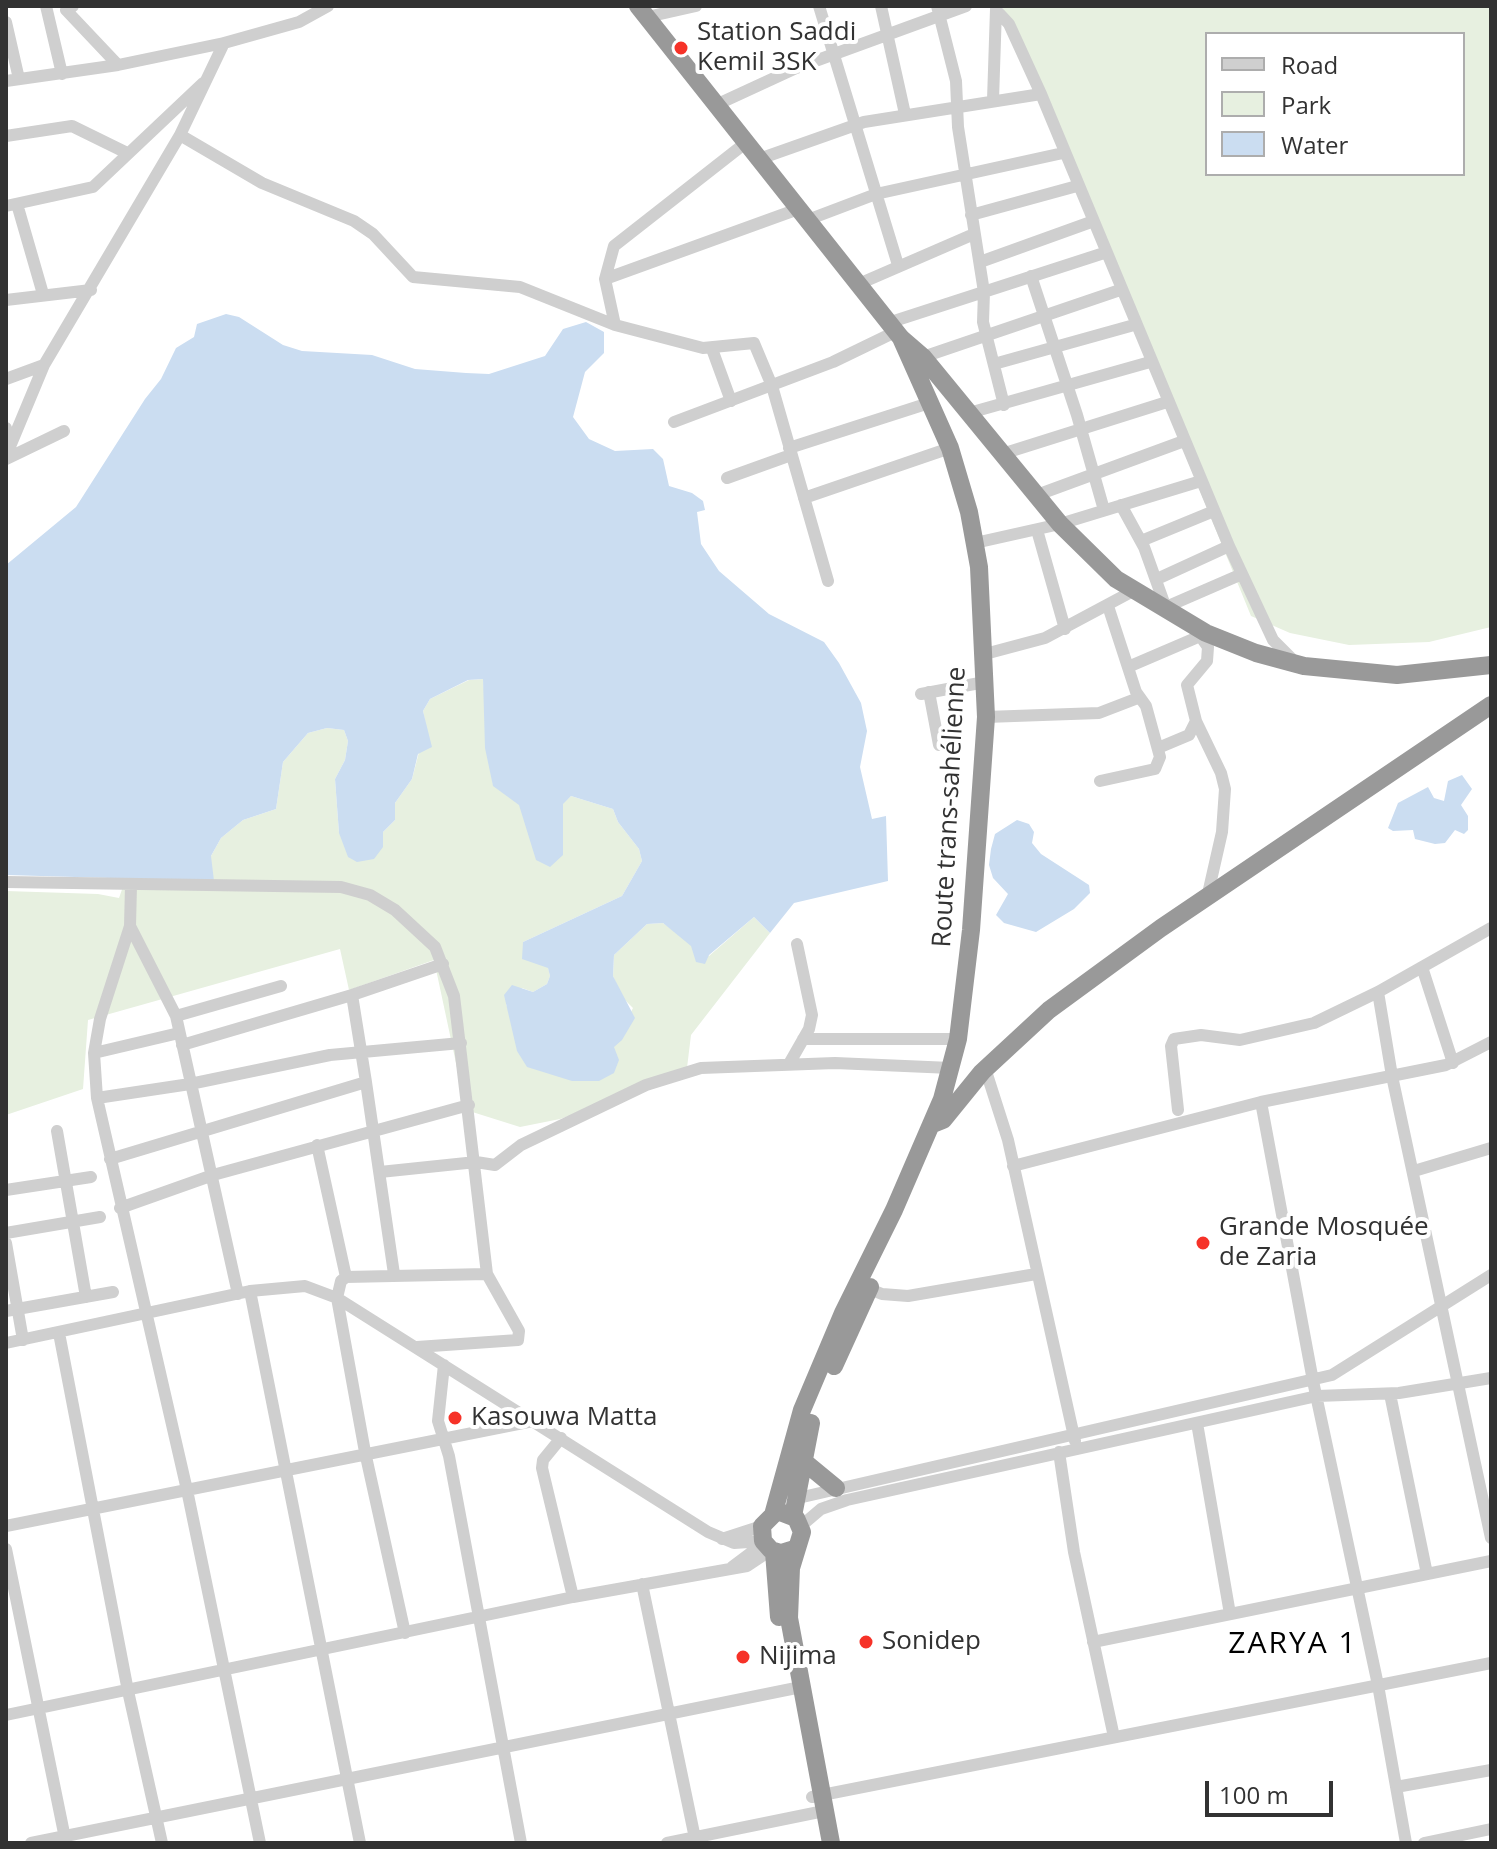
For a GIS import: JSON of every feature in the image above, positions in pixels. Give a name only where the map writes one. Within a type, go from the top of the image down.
[{"type":"highway","points":[[642,12],[762,158],[896,330],[923,357],[1060,524],[1095,560],[1133,591],[1203,635],[1304,666],[1397,675],[1491,665]]},
{"type":"highway","name":"Route trans-sahélienne","points":[[796,1689],[789,1618],[794,1549],[801,1539],[796,1513],[802,1460],[824,1388],[935,1124],[958,1039],[971,930],[986,717],[985,654],[975,543],[950,448],[896,330]]},
{"type":"highway","name":"Route trans-sahélienne","points":[[935,1124],[985,1068],[1049,1010],[1491,705]]},
{"type":"highway","name":"Route trans-sahélienne","points":[[821,1843],[818,1804],[777,1605],[768,1538],[802,1410],[864,1287]]},
{"type":"highway","points":[[802,1460],[836,1488]]},
{"type":"highway","points":[[794,1549],[768,1538],[796,1513]]},
{"type":"highway","name":"Route trans-sahélienne","points":[[818,1804],[831,1843]]},
{"type":"street","points":[[46,6],[62,74]]},
{"type":"street","points":[[6,22],[12,80],[118,65],[224,43],[299,22],[328,6]]},
{"type":"street","points":[[642,12],[696,6]]},
{"type":"street","points":[[819,6],[898,265]]},
{"type":"street","points":[[881,6],[905,114]]},
{"type":"street","points":[[718,104],[775,77],[888,36],[939,12],[966,6]]},
{"type":"street","points":[[66,7],[118,65]]},
{"type":"street","points":[[996,8],[1009,24],[1041,94],[1134,325],[1242,574],[1273,640],[1284,654],[1304,666]]},
{"type":"street","points":[[993,100],[996,8]]},
{"type":"street","points":[[939,12],[956,81],[965,173],[984,292],[985,334],[1004,405]]},
{"type":"street","points":[[9,455],[44,365],[180,135],[224,43]]},
{"type":"street","points":[[43,294],[11,205],[85,191],[206,79]]},
{"type":"street","points":[[762,158],[854,125],[905,114],[1041,94]]},
{"type":"street","points":[[6,136],[72,126],[127,153]]},
{"type":"street","points":[[180,135],[262,183],[354,221],[384,245],[413,277],[520,287],[615,325],[712,349],[752,342],[772,386],[828,581]]},
{"type":"street","points":[[615,325],[605,279],[614,246],[748,141]]},
{"type":"street","points":[[605,279],[876,194],[1063,153]]},
{"type":"street","points":[[971,215],[1077,186]]},
{"type":"street","points":[[980,262],[1091,222]]},
{"type":"street","points":[[861,283],[974,234]]},
{"type":"street","points":[[674,422],[845,357],[896,330],[984,292],[1104,253]]},
{"type":"street","points":[[1031,276],[1056,346],[1104,510]]},
{"type":"street","points":[[6,300],[91,290]]},
{"type":"street","points":[[923,357],[1120,290]]},
{"type":"street","points":[[994,364],[1134,325]]},
{"type":"street","points":[[712,349],[731,401]]},
{"type":"street","points":[[969,413],[1068,388],[1150,362]]},
{"type":"street","points":[[6,379],[44,365]]},
{"type":"street","points":[[1002,454],[1167,402]]},
{"type":"street","points":[[727,478],[790,451],[929,403]]},
{"type":"street","points":[[6,428],[9,455]]},
{"type":"street","points":[[9,455],[64,431]]},
{"type":"street","points":[[1037,495],[1184,441]]},
{"type":"street","points":[[804,498],[950,448]]},
{"type":"street","points":[[975,543],[1060,524],[1201,481]]},
{"type":"street","points":[[1121,505],[1141,541],[1167,610],[1242,574]]},
{"type":"street","points":[[1141,541],[1214,511]]},
{"type":"street","points":[[1037,530],[1065,629]]},
{"type":"street","points":[[1157,579],[1229,546]]},
{"type":"street","points":[[985,654],[1045,638],[1133,591]]},
{"type":"street","points":[[1100,781],[1155,769],[1160,757],[1146,706],[1138,698],[1108,606]]},
{"type":"street","points":[[1128,667],[1203,635],[1208,647],[1207,661],[1187,685],[1196,721],[1221,773],[1225,789],[1222,832],[1206,899]]},
{"type":"street","points":[[939,745],[925,693],[985,682]]},
{"type":"street","points":[[986,717],[1099,713],[1138,698]]},
{"type":"street","points":[[1158,748],[1189,735],[1196,721]]},
{"type":"street","points":[[6,882],[356,889],[416,926],[435,947],[454,996],[487,1274],[519,1331],[518,1340],[417,1347]]},
{"type":"street","points":[[131,886],[130,926],[100,1019],[94,1053],[97,1098],[187,1490],[260,1843]]},
{"type":"street","points":[[130,926],[176,1016],[284,1470],[360,1843]]},
{"type":"street","points":[[1178,1110],[1171,1046],[1174,1039],[1201,1035],[1240,1040],[1314,1023],[1378,992],[1491,928]]},
{"type":"street","points":[[789,1064],[812,1015],[797,944]]},
{"type":"street","points":[[94,1053],[181,1039],[352,995],[443,964]]},
{"type":"street","points":[[1422,967],[1453,1063]]},
{"type":"street","points":[[176,1016],[281,986]]},
{"type":"street","points":[[1378,992],[1392,1076],[1491,1538]]},
{"type":"street","points":[[352,995],[394,1274]]},
{"type":"street","points":[[803,1039],[958,1039]]},
{"type":"street","points":[[1013,1166],[1261,1102],[1453,1063],[1491,1042]]},
{"type":"street","points":[[97,1098],[190,1084],[303,1060],[461,1043]]},
{"type":"street","points":[[380,1172],[476,1162],[495,1165],[521,1145],[665,1077],[701,1068],[866,1063],[951,1068]]},
{"type":"street","points":[[985,1068],[1013,1166],[1075,1442]]},
{"type":"street","points":[[110,1159],[366,1082]]},
{"type":"street","points":[[1261,1102],[1313,1381],[1378,1685],[1406,1843]]},
{"type":"street","points":[[120,1208],[213,1175],[469,1105]]},
{"type":"street","points":[[57,1131],[86,1297]]},
{"type":"street","points":[[317,1145],[346,1277]]},
{"type":"street","points":[[1414,1171],[1491,1148]]},
{"type":"street","points":[[6,1190],[91,1177]]},
{"type":"street","points":[[6,1233],[100,1217]]},
{"type":"street","points":[[6,1243],[12,1310],[23,1340]]},
{"type":"street","points":[[405,1633],[365,1452],[337,1298],[340,1284],[346,1277],[487,1274]]},
{"type":"street","points":[[864,1287],[908,1296],[1036,1274]]},
{"type":"street","points":[[796,1513],[1059,1452],[1075,1442],[1332,1375],[1491,1275]]},
{"type":"street","points":[[6,1343],[244,1293],[305,1286],[337,1298],[722,1539],[768,1538]]},
{"type":"street","points":[[12,1310],[113,1292]]},
{"type":"street","points":[[59,1333],[128,1691],[162,1843]]},
{"type":"street","points":[[444,1365],[437,1410],[521,1843]]},
{"type":"street","points":[[796,1513],[836,1488],[1075,1442],[1197,1423],[1317,1396],[1390,1394],[1491,1378]]},
{"type":"street","points":[[1390,1394],[1427,1574]]},
{"type":"street","points":[[6,1526],[365,1452],[533,1421]]},
{"type":"street","points":[[1197,1423],[1230,1614]]},
{"type":"street","points":[[561,1438],[543,1460],[542,1468],[573,1597]]},
{"type":"street","points":[[1059,1452],[1074,1552],[1114,1737]]},
{"type":"street","points":[[6,1715],[732,1567],[768,1538]]},
{"type":"street","points":[[6,1549],[66,1840]]},
{"type":"street","points":[[1093,1642],[1491,1561]]},
{"type":"street","points":[[642,1584],[695,1841]]},
{"type":"street","points":[[667,1843],[695,1841],[818,1804],[1114,1737],[1491,1663]]},
{"type":"street","points":[[31,1843],[66,1840],[251,1797],[796,1689]]},
{"type":"street","points":[[1396,1787],[1491,1770]]},
{"type":"street","points":[[1424,1843],[1491,1829]]},
{"type":"green space","points":[[1002,6],[1491,6],[1491,627],[1429,642],[1349,645],[1290,633],[1251,616]]},
{"type":"green space","points":[[483,679],[493,785],[563,833],[563,803],[571,796],[613,809],[618,822],[639,849],[642,861],[622,896],[523,942],[548,967],[550,976],[547,984],[533,992],[522,988],[506,1004],[511,1018],[613,1047],[633,1008],[622,997],[613,976],[614,955],[647,924],[663,923],[709,956],[754,917],[770,933],[691,1035],[686,1076],[560,1119],[520,1127],[466,1110],[434,960],[349,990],[340,949],[88,1020],[83,1089],[6,1115],[6,891],[98,894],[119,898],[126,878],[211,856],[221,838],[243,820],[276,809],[283,762],[308,733],[327,728],[344,730],[348,741],[345,760],[335,779],[339,833],[383,847],[383,832],[395,820],[395,803],[412,779],[426,725],[423,711],[430,699],[469,680]]},
{"type":"water","points":[[226,314],[239,317],[283,345],[302,351],[372,355],[415,369],[466,373],[489,374],[545,356],[563,329],[586,322],[604,332],[604,353],[585,372],[573,417],[589,439],[615,451],[653,449],[663,459],[669,486],[692,493],[703,501],[705,510],[697,512],[701,544],[719,571],[769,614],[824,642],[839,663],[861,703],[867,731],[860,767],[872,819],[886,816],[888,881],[794,903],[770,933],[754,917],[709,955],[705,964],[696,962],[691,946],[663,923],[647,924],[614,955],[613,976],[635,1018],[614,1047],[619,1060],[614,1073],[599,1081],[572,1081],[527,1067],[517,1051],[504,995],[512,985],[533,992],[547,984],[550,976],[548,968],[522,959],[523,942],[622,896],[642,861],[639,849],[618,822],[613,809],[571,796],[563,804],[563,855],[550,867],[536,860],[519,805],[493,786],[485,748],[483,679],[468,680],[430,699],[423,711],[432,747],[418,754],[412,779],[395,803],[395,820],[383,832],[383,847],[374,859],[357,862],[348,857],[339,833],[335,779],[345,760],[348,741],[344,730],[327,728],[308,733],[283,762],[276,809],[243,820],[221,838],[211,856],[214,881],[6,875],[6,565],[76,507],[161,379],[176,348],[194,337],[197,324]]},
{"type":"water","points":[[1462,775],[1472,789],[1461,805],[1468,816],[1468,830],[1464,834],[1455,830],[1445,843],[1435,844],[1415,839],[1413,830],[1393,831],[1388,828],[1398,803],[1428,787],[1434,798],[1444,801],[1448,781]]},
{"type":"water","points":[[1017,820],[1029,824],[1034,832],[1032,843],[1041,854],[1089,885],[1090,893],[1074,909],[1036,932],[1004,923],[996,915],[1008,894],[993,878],[989,865],[991,849],[995,834]]},
{"type":"place","name":"Station Saddi Kemil 3SK","points":[[681,48]]},
{"type":"place","name":"Grande Mosquée de Zaria","points":[[1203,1243]]},
{"type":"place","name":"Kasouwa Matta","points":[[455,1418]]},
{"type":"place","name":"Sonidep","points":[[866,1642]]},
{"type":"place","name":"Nijima","points":[[743,1657]]},
{"type":"district","name":"ZARYA 1","points":[[1293,1644]]}]
